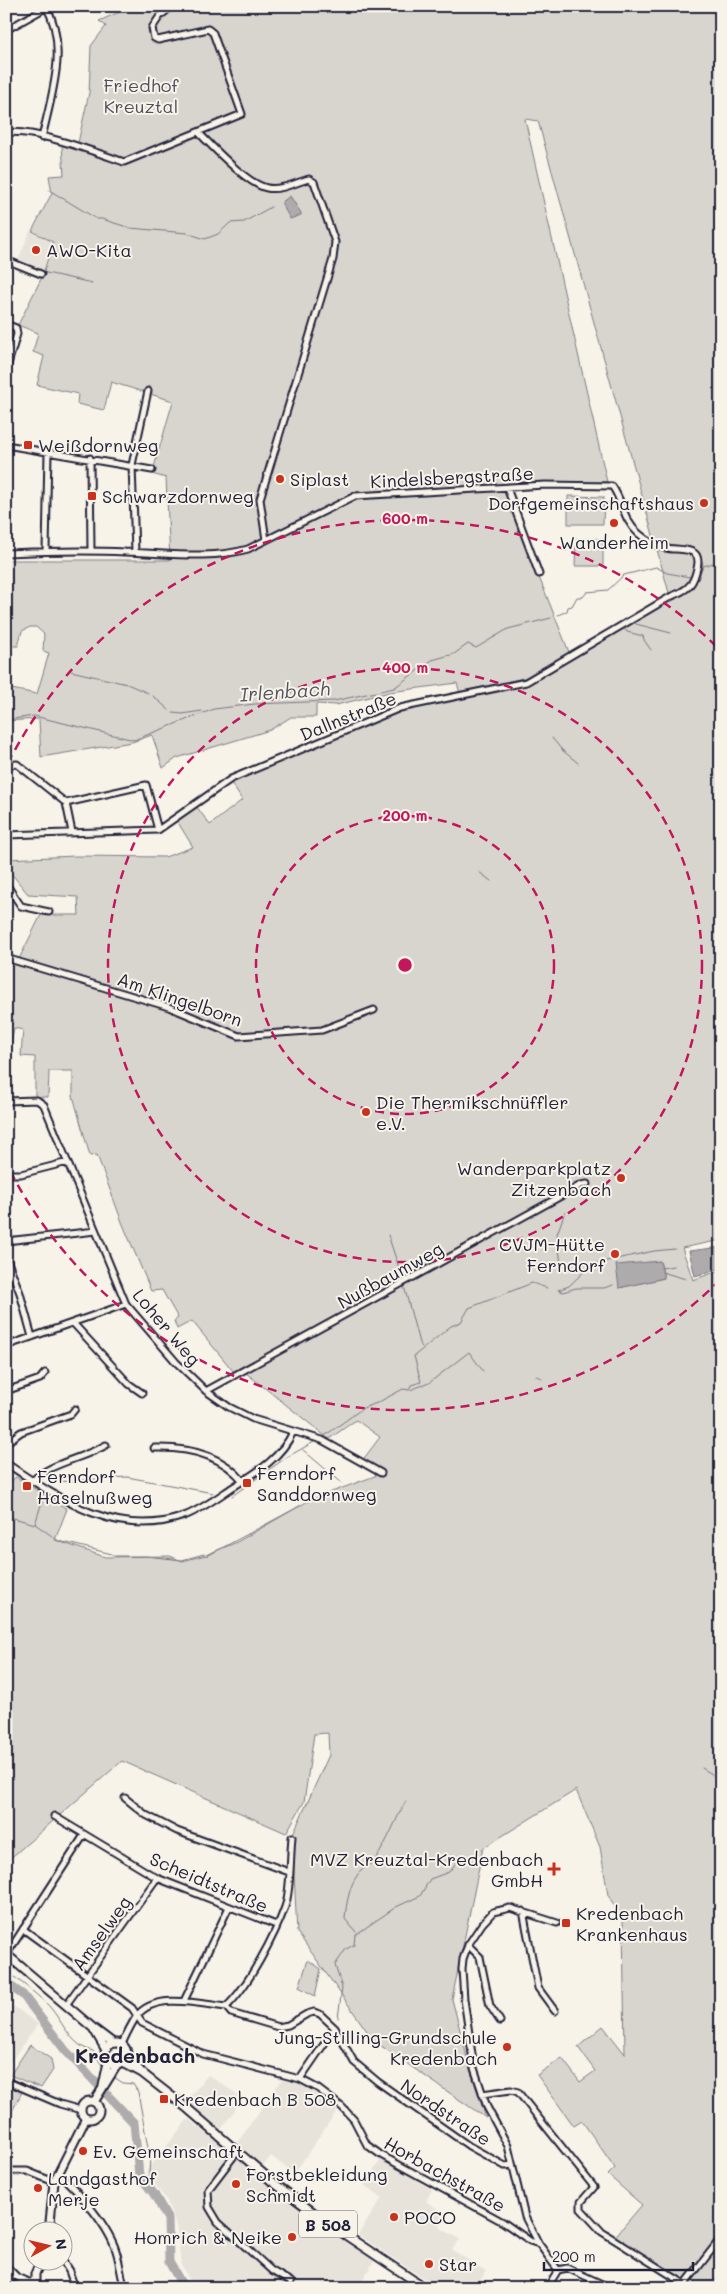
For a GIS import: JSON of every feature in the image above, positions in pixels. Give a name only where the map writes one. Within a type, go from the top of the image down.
[{"type":"main road","points":[[6,1954],[93,2028],[113,2043],[122,2044]]},
{"type":"main road","points":[[93,2028],[106,2050],[105,2055],[108,2062],[103,2086]]},
{"type":"main road","points":[[106,2050],[113,2043]]},
{"type":"main road","name":"B 508","points":[[122,2044],[126,2049],[127,2056],[142,2073],[274,2183],[328,2224],[425,2288]]},
{"type":"main road","points":[[94,2102],[103,2086],[110,2080],[127,2056]]},
{"type":"main road","name":"B 508","points":[[108,2062],[120,2064],[142,2073]]},
{"type":"main road","points":[[94,2102],[98,2108],[98,2114],[92,2119],[86,2118],[81,2110],[86,2103],[94,2102]]},
{"type":"main road","points":[[50,2222],[54,2182],[86,2118]]},
{"type":"street","points":[[6,133],[19,132],[91,149],[124,162],[242,114],[213,33],[208,29],[158,40],[154,38],[152,28],[160,16],[172,6]]},
{"type":"street","points":[[6,30],[46,7],[58,46],[56,76],[42,138]]},
{"type":"street","points":[[198,132],[254,183],[276,189],[309,179],[314,182],[334,242],[333,259],[260,499],[266,540]]},
{"type":"street","points":[[6,260],[41,274]]},
{"type":"street","points":[[6,324],[16,328],[17,334],[6,371]]},
{"type":"street","points":[[135,552],[132,465],[148,391]]},
{"type":"street","points":[[6,444],[152,470]]},
{"type":"street","points":[[46,551],[48,452]]},
{"type":"street","points":[[90,458],[90,550]]},
{"type":"street","name":"Kindelsbergstraße","points":[[6,554],[90,550],[180,555],[237,552],[266,540],[355,496],[546,485],[612,486]]},
{"type":"street","name":"Dallnstraße","points":[[158,830],[231,779],[400,708],[526,682],[670,597],[689,588],[698,567],[696,554],[687,550],[659,546],[639,534],[625,517],[612,486]]},
{"type":"street","points":[[507,488],[539,574]]},
{"type":"street","points":[[6,764],[17,764],[66,803],[72,832]]},
{"type":"street","points":[[6,835],[158,830],[146,785],[66,803]]},
{"type":"street","points":[[6,884],[21,906],[50,912]]},
{"type":"street","name":"Am Klingelborn","points":[[6,958],[169,1007],[239,1036],[322,1030],[374,1010]]},
{"type":"street","name":"Loher Weg","points":[[6,1101],[41,1102],[68,1162],[126,1304],[176,1362],[206,1391],[229,1407],[253,1419],[322,1440],[381,1473]]},
{"type":"street","points":[[6,1174],[21,1174],[68,1162]]},
{"type":"street","name":"Nußbaumweg","points":[[206,1391],[587,1184]]},
{"type":"street","points":[[6,1241],[96,1231]]},
{"type":"street","points":[[6,1257],[20,1293],[32,1337]]},
{"type":"street","points":[[6,1346],[126,1304]]},
{"type":"street","points":[[73,1323],[129,1384],[142,1393]]},
{"type":"street","points":[[6,1391],[40,1379],[45,1373]]},
{"type":"street","points":[[6,1443],[21,1432],[71,1414],[75,1409]]},
{"type":"street","points":[[6,1463],[32,1481],[72,1504],[94,1514],[118,1522],[139,1524],[161,1523],[186,1516],[243,1481],[284,1448],[293,1432]]},
{"type":"street","points":[[32,1481],[43,1470],[92,1454],[106,1445]]},
{"type":"street","points":[[154,1448],[172,1448],[209,1456],[235,1471],[243,1481]]},
{"type":"street","points":[[125,1798],[146,1815],[177,1831],[289,1872]]},
{"type":"street","name":"Scheidtstraße","points":[[54,1816],[157,1878],[276,1926]]},
{"type":"street","points":[[6,1954],[84,1835]]},
{"type":"street","points":[[122,2044],[137,2016],[152,2005],[184,2001],[226,2008],[234,2000],[256,1968],[286,1906],[292,1837]]},
{"type":"street","name":"Amselweg","points":[[66,2005],[157,1878]]},
{"type":"street","points":[[184,2001],[229,1907]]},
{"type":"street","points":[[557,1923],[510,1908],[493,1912],[482,1924],[468,1945],[463,1959],[464,1999],[474,2068],[482,2094],[508,2146],[525,2217],[539,2244],[558,2270]]},
{"type":"street","points":[[523,1911],[538,1988],[555,2011]]},
{"type":"street","name":"Horbachstraße","points":[[23,1929],[88,1974],[91,1980],[132,2008],[142,2022],[203,2054],[300,2079],[342,2107],[354,2120],[368,2145],[381,2155],[503,2222],[530,2241],[539,2244]]},
{"type":"street","points":[[468,1945],[480,1957],[490,2006],[500,2021]]},
{"type":"street","name":"Nordstraße","points":[[226,2008],[232,2013],[278,2027],[288,2025],[300,2017],[314,2012],[326,2018],[335,2028],[354,2062],[378,2082],[469,2146],[505,2166],[512,2165]]},
{"type":"street","points":[[300,2079],[335,2028]]},
{"type":"street","points":[[6,2082],[60,2104],[81,2110]]},
{"type":"street","points":[[482,2094],[511,2090],[518,2092],[594,2187],[581,2202],[581,2209],[602,2232],[684,2286],[691,2288]]},
{"type":"street","points":[[237,2152],[208,2190],[208,2207],[218,2222],[272,2271],[291,2282]]},
{"type":"street","points":[[6,2171],[27,2171],[54,2182]]},
{"type":"street","points":[[58,2173],[68,2182],[104,2226],[117,2252],[125,2288]]},
{"type":"street","points":[[718,2190],[721,2197]]},
{"type":"street","points":[[684,2286],[721,2238]]},
{"type":"street","points":[[6,2266],[17,2277],[35,2284]]},
{"type":"street","points":[[547,2288],[558,2270],[567,2268],[610,2288]]},
{"type":"street","points":[[69,2272],[75,2288]]},
{"type":"street","points":[[6,2286],[26,2281]]},
{"type":"shaded area","points":[[290,196],[301,215],[290,219],[282,202]]},
{"type":"shaded area","name":"AWO-Kita","points":[[30,231],[52,242],[43,271],[21,262],[19,258]]},
{"type":"shaded area","points":[[721,1247],[721,1268],[695,1276],[689,1251]]},
{"type":"shaded area","points":[[660,1261],[664,1278],[619,1288],[616,1265]]},
{"type":"shaded area","points":[[6,2001],[38,2024],[6,2068]]},
{"type":"shaded area","points":[[286,2074],[338,2109],[294,2174],[271,2156],[263,2166],[236,2144]]},
{"type":"shaded area","points":[[208,2075],[243,2098],[220,2131],[187,2100]]},
{"type":"shaded area","points":[[188,2119],[230,2151],[282,2197],[374,2261],[358,2288],[198,2288],[189,2279],[181,2265],[176,2225],[167,2201],[146,2172]]},
{"type":"shaded area","points":[[382,2158],[432,2190],[426,2201],[445,2214],[439,2227],[460,2239],[452,2250],[486,2271],[476,2288],[438,2288],[358,2235],[382,2198],[364,2185]]},
{"type":"green space","name":"Friedhof Kreuztal","points":[[133,6],[721,6],[721,1240],[682,1248],[693,1280],[721,1270],[721,2264],[713,2288],[692,2288],[612,2240],[642,2205],[608,2175],[615,2168],[582,2121],[574,2126],[537,2075],[562,2058],[580,2082],[595,2071],[578,2047],[603,2026],[625,2054],[623,1920],[608,1895],[600,1847],[576,1790],[483,1848],[452,1999],[470,2069],[486,2118],[374,2041],[297,1932],[292,1836],[329,1755],[328,1733],[314,1734],[304,1802],[286,1833],[122,1761],[6,1862],[6,1485],[16,1477],[67,1509],[55,1540],[105,1557],[170,1556],[182,1561],[206,1555],[237,1542],[310,1500],[383,1473],[362,1461],[380,1437],[356,1420],[329,1439],[246,1373],[238,1377],[192,1321],[177,1329],[174,1321],[178,1318],[162,1290],[151,1291],[97,1155],[90,1156],[73,1096],[73,1071],[49,1071],[48,1097],[35,1097],[35,1057],[21,1056],[23,1030],[14,1028],[6,1073],[6,955],[19,959],[41,915],[79,915],[78,897],[28,894],[6,867],[6,859],[76,856],[165,857],[193,847],[174,816],[194,803],[210,825],[242,800],[228,778],[398,705],[396,713],[460,693],[457,683],[390,692],[336,705],[316,704],[316,717],[291,717],[270,730],[177,758],[163,768],[152,735],[132,742],[41,757],[39,719],[6,721],[6,688],[37,694],[49,653],[43,651],[44,634],[36,627],[30,627],[22,631],[18,646],[6,646],[6,560],[170,560],[166,478],[152,474],[173,401],[111,382],[104,410],[77,404],[78,394],[37,385],[44,356],[33,352],[38,333],[18,325],[42,277],[53,242],[32,231],[52,193],[49,176],[64,175],[62,145],[78,143],[89,93],[91,46],[106,26],[99,21]],"holes":[[[525,119],[538,121],[671,600],[571,657],[503,487],[607,482]],[[660,1261],[664,1278],[619,1288]]]},
{"type":"green space","points":[[568,496],[604,497],[603,524],[568,524]]},
{"type":"green space","points":[[576,539],[603,539],[603,566],[575,566]]},
{"type":"green space","points":[[308,1960],[321,1969],[315,1996],[299,1987]]},
{"type":"green space","points":[[30,2045],[51,2059],[53,2070],[41,2088],[10,2075]]},
{"type":"green space","points":[[6,2085],[22,2092],[6,2123]]},
{"type":"waterway","points":[[54,12],[72,6]]},
{"type":"waterway","points":[[49,190],[97,219],[130,228],[187,233],[205,239],[218,234],[230,223],[244,222],[271,207]]},
{"type":"waterway","points":[[42,272],[92,283]]},
{"type":"waterway","points":[[639,531],[652,540]]},
{"type":"waterway","points":[[680,547],[692,548],[697,551]]},
{"type":"waterway","points":[[700,554],[703,566]]},
{"type":"waterway","name":"Irlenbach","points":[[698,578],[703,566],[721,561]]},
{"type":"waterway","name":"Irlenbach","points":[[558,615],[567,611],[568,607],[572,606],[577,597],[583,597],[587,592],[608,590],[624,575],[656,567],[667,573],[690,577]]},
{"type":"waterway","name":"Irlenbach","points":[[6,720],[34,716],[134,740],[214,709],[255,704],[334,701],[394,688],[432,660],[454,654],[468,644],[476,648],[508,629],[551,618]]},
{"type":"waterway","points":[[569,660],[634,622],[671,633]]},
{"type":"waterway","points":[[624,628],[627,632],[643,636],[651,650]]},
{"type":"waterway","points":[[405,703],[524,678],[567,654]]},
{"type":"waterway","points":[[71,671],[127,684],[148,693]]},
{"type":"waterway","points":[[153,696],[169,710]]},
{"type":"waterway","points":[[173,713],[182,714],[202,711]]},
{"type":"waterway","points":[[552,738],[562,750],[578,763]]},
{"type":"waterway","points":[[479,872],[491,881]]},
{"type":"waterway","points":[[562,1272],[557,1234],[565,1212]]},
{"type":"waterway","points":[[388,1235],[403,1280]]},
{"type":"waterway","points":[[558,1290],[569,1286],[592,1264],[654,1251],[675,1249]]},
{"type":"waterway","points":[[661,1268],[674,1266]]},
{"type":"waterway","points":[[662,1272],[686,1279]]},
{"type":"waterway","points":[[323,1437],[363,1408],[403,1389],[409,1390],[411,1385],[421,1382],[414,1356],[451,1326],[461,1322],[469,1308],[532,1283],[547,1288]]},
{"type":"waterway","points":[[559,1290],[563,1292],[576,1288],[604,1288],[613,1285]]},
{"type":"waterway","points":[[404,1286],[419,1343],[422,1347]]},
{"type":"waterway","points":[[410,1390],[429,1383],[469,1352],[483,1371]]},
{"type":"waterway","points":[[536,1376],[542,1378]]},
{"type":"waterway","points":[[232,1496],[287,1457],[314,1442]]},
{"type":"waterway","points":[[303,1450],[342,1483]]},
{"type":"waterway","points":[[55,1482],[127,1477],[213,1493]]},
{"type":"waterway","points":[[6,1516],[35,1524],[43,1499]]},
{"type":"waterway","points":[[207,1556],[300,1506]]},
{"type":"waterway","points":[[35,1524],[59,1541],[114,1556],[146,1556],[182,1560],[204,1554]]},
{"type":"waterway","points":[[702,1768],[712,1774],[721,1787]]},
{"type":"waterway","points":[[356,1932],[345,1919],[352,1885],[359,1873],[375,1860],[406,1801]]},
{"type":"waterway","points":[[338,2018],[342,1988],[335,1965],[346,1949],[354,1945],[355,1935],[396,1907],[420,1896],[430,1879],[449,1872],[458,1860],[466,1861],[473,1855]]},
{"type":"waterway","points":[[6,1971],[46,2003],[72,2038],[78,2044],[93,2051],[103,2067]]},
{"type":"waterway","points":[[6,1983],[23,1995],[65,2050],[134,2123],[139,2175],[154,2194],[168,2219],[169,2262],[184,2288]]},
{"type":"waterway","points":[[114,2077],[123,2083],[133,2084],[138,2092],[150,2159],[148,2187]]},
{"type":"place","name":"AWO-Kita","points":[[36,250]]},
{"type":"place","name":"Weißdornweg","points":[[28,445]]},
{"type":"place","name":"Siplast","points":[[280,479]]},
{"type":"place","name":"Schwarzdornweg","points":[[92,496]]},
{"type":"place","name":"Dorfgemeinschaftshaus","points":[[704,503]]},
{"type":"place","name":"Wanderheim","points":[[614,523]]},
{"type":"place","name":"Die Thermikschnüffler e.V.","points":[[366,1112]]},
{"type":"place","name":"Wanderparkplatz Zitzenbach","points":[[621,1178]]},
{"type":"place","name":"CVJM-Hütte Ferndorf","points":[[615,1254]]},
{"type":"place","name":"Ferndorf Sanddornweg","points":[[247,1483]]},
{"type":"place","name":"Ferndorf Haselnußweg","points":[[27,1486]]},
{"type":"place","name":"MVZ Kreuztal-Kredenbach GmbH","points":[[554,1869]]},
{"type":"place","name":"Kredenbach Krankenhaus","points":[[566,1923]]},
{"type":"place","name":"Jung-Stilling-Grundschule Kredenbach","points":[[507,2047]]},
{"type":"place","name":"Kredenbach B 508","points":[[164,2099]]},
{"type":"place","name":"Ev. Gemeinschaft","points":[[83,2151]]},
{"type":"place","name":"Forstbekleidung Schmidt","points":[[236,2184]]},
{"type":"place","name":"Landgasthof Merje","points":[[38,2188]]},
{"type":"place","name":"POCO","points":[[394,2217]]},
{"type":"place","name":"Homrich & Neike","points":[[292,2237]]},
{"type":"place","name":"Star","points":[[429,2264]]},
{"type":"district","name":"Kredenbach","points":[[135,2055]]}]
